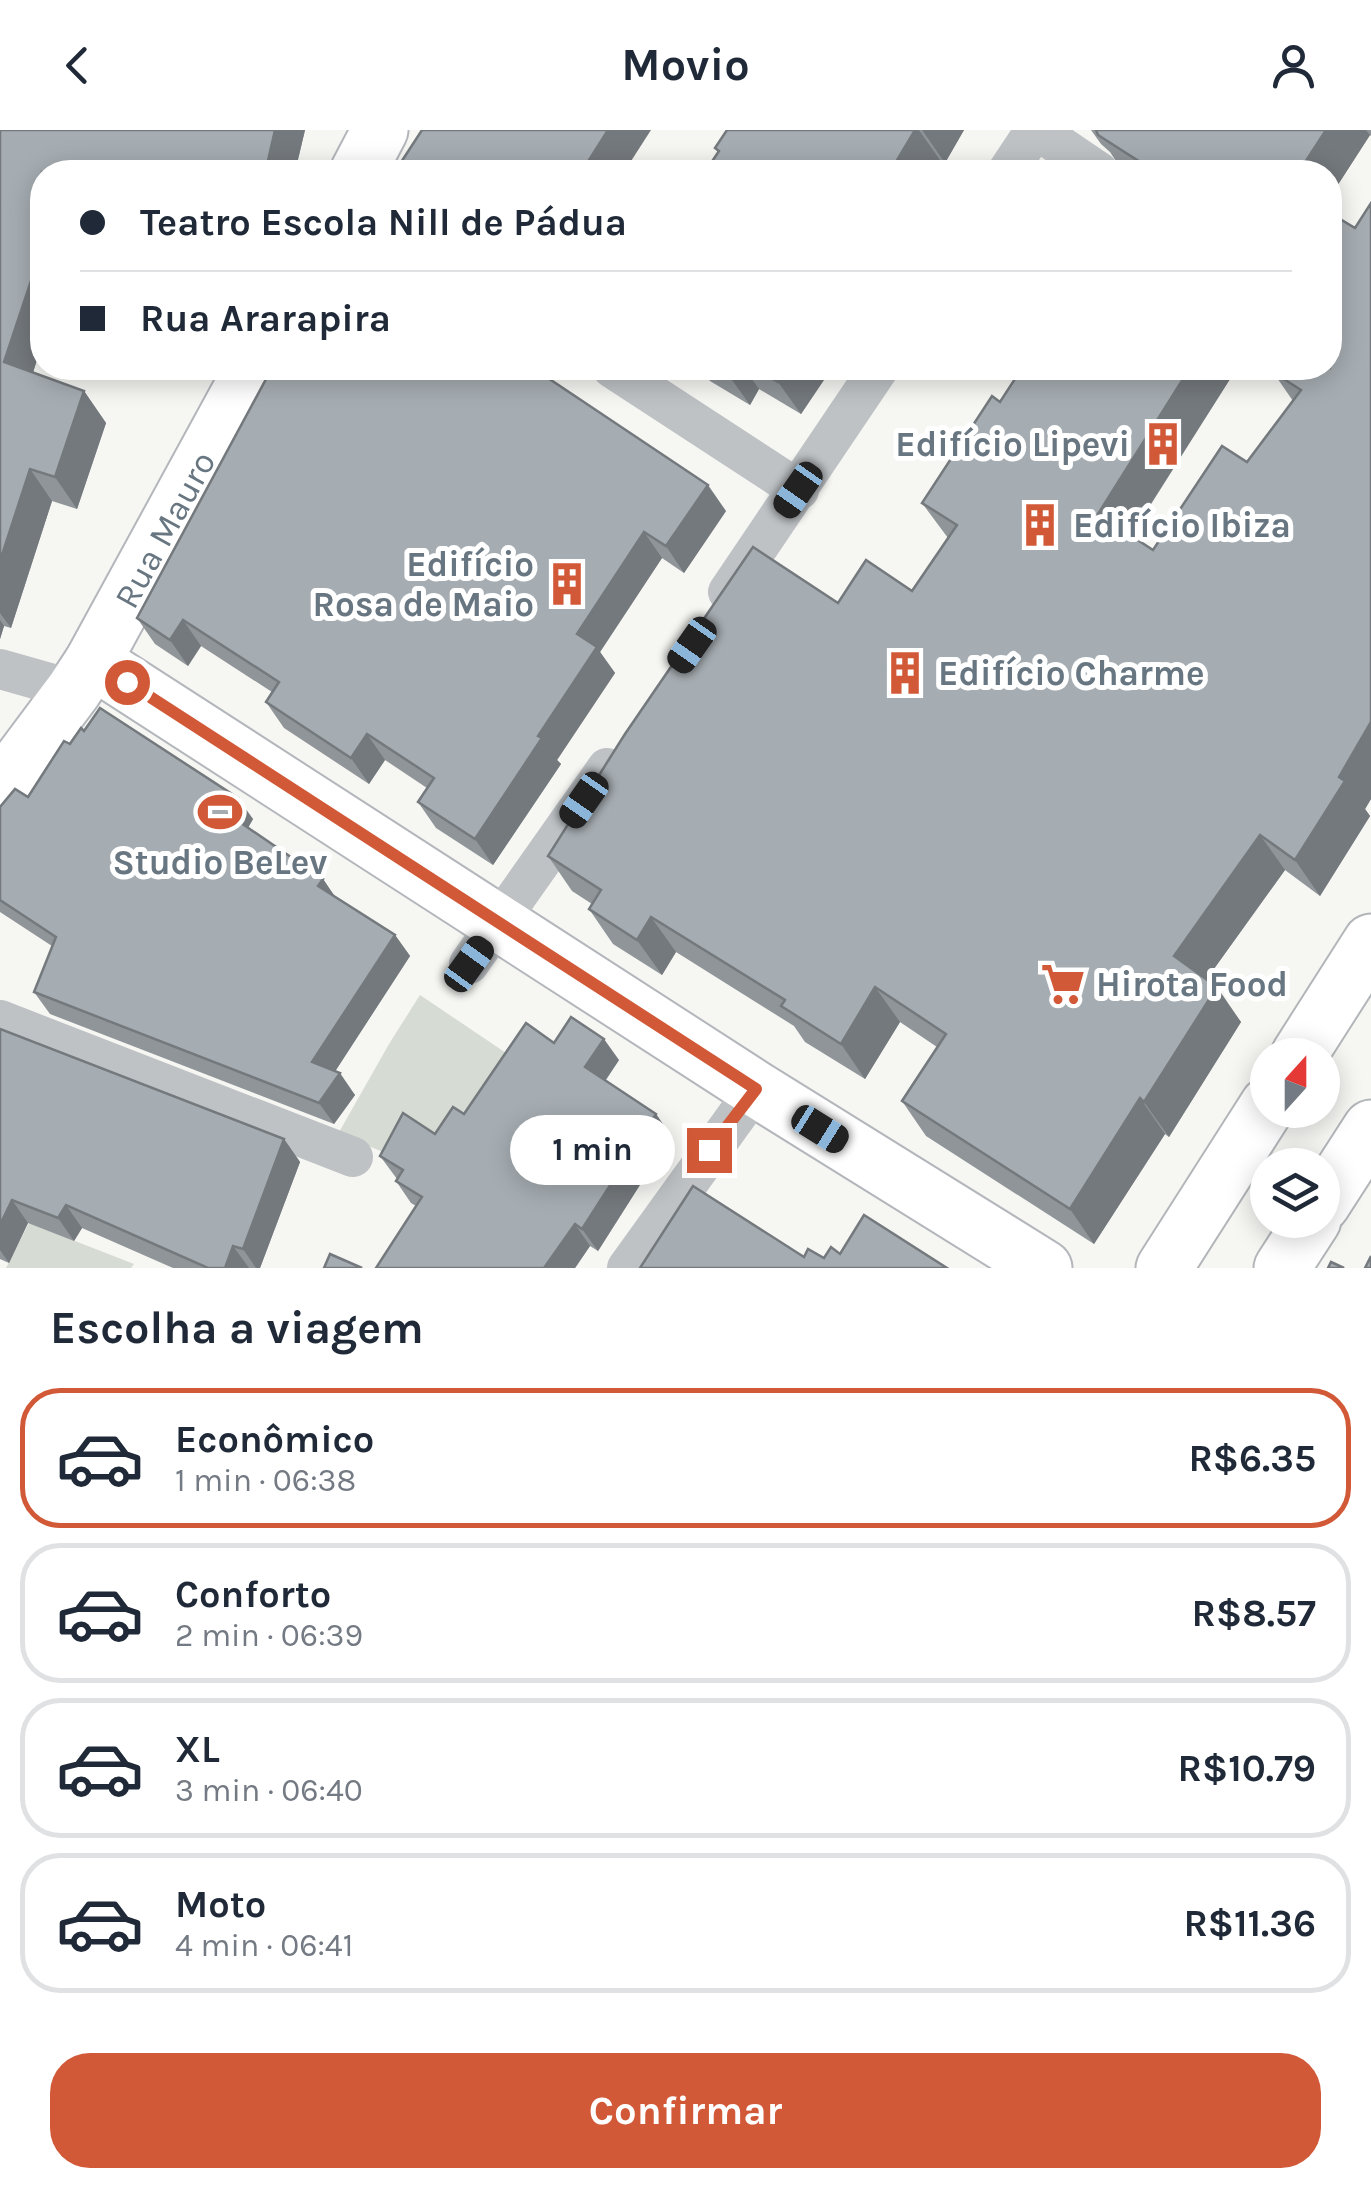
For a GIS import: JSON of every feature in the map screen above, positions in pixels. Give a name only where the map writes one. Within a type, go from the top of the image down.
[{"type":"street","points":[[364,160],[380,130]]},
{"type":"street","points":[[1015,160],[1036,130],[1081,160]]},
{"type":"street","name":"Rua Mauro","points":[[0,789],[84,676],[246,380]]},
{"type":"street","points":[[630,380],[798,490]]},
{"type":"street","points":[[710,618],[871,380]]},
{"type":"street","points":[[0,669],[84,676],[484,943],[756,1089],[1044,1268]]},
{"type":"street","points":[[484,943],[632,731]]},
{"type":"street","points":[[1310,1038],[1371,942]]},
{"type":"street","points":[[0,1020],[353,1157]]},
{"type":"street","points":[[626,1268],[756,1089]]},
{"type":"street","points":[[1164,1268],[1253,1128]]},
{"type":"street","points":[[1340,1176],[1371,1128]]},
{"type":"street","points":[[1282,1268],[1301,1238]]},
{"type":"shaded area","points":[[420,995],[509,1055],[450,1147],[401,1159],[338,1134]]},
{"type":"shaded area","points":[[29,1223],[134,1264],[131,1268],[6,1268]]},
{"type":"building","points":[[0,130],[275,130],[268,160],[30,160],[30,284],[4,362],[30,371],[30,380],[54,380],[84,391],[55,477],[30,469],[0,561]]},
{"type":"building","points":[[422,130],[608,130],[589,160],[402,160]]},
{"type":"building","points":[[727,130],[915,130],[897,160],[713,160],[719,151],[715,148]]},
{"type":"building","points":[[1096,130],[1326,130],[1307,160],[1137,160]]},
{"type":"building","points":[[1371,203],[1371,722],[1339,777],[1345,781],[1295,860],[1260,835],[1174,956],[1217,987],[1070,1209],[902,1101],[946,1034],[875,987],[841,1044],[781,1006],[785,1000],[651,917],[637,940],[589,909],[601,890],[548,856],[625,734],[753,547],[838,603],[866,560],[912,591],[957,525],[922,503],[992,396],[1000,402],[1014,380],[1182,380],[1098,514],[1153,550],[1222,446],[1247,462],[1301,390],[1285,380],[1342,380],[1342,220],[1355,228]]},
{"type":"building","points":[[266,380],[551,380],[708,485],[666,546],[644,532],[577,634],[597,647],[475,839],[418,802],[434,778],[367,734],[351,758],[266,702],[279,682],[183,620],[170,640],[137,618]]},
{"type":"building","points":[[100,708],[238,798],[228,814],[323,879],[318,886],[395,935],[312,1062],[340,1073],[319,1103],[34,992],[56,937],[0,900],[0,807],[15,789],[28,797],[64,741],[70,744]]},
{"type":"building","points":[[571,1017],[604,1039],[585,1067],[656,1114],[582,1229],[575,1224],[544,1268],[376,1268],[422,1197],[396,1181],[403,1170],[380,1156],[403,1113],[435,1134],[453,1107],[464,1114],[526,1023],[554,1043]]},
{"type":"building","points":[[0,1029],[284,1139],[243,1249],[233,1246],[225,1268],[208,1268],[66,1205],[58,1218],[12,1200],[0,1225]]},
{"type":"building","points":[[693,1186],[804,1257],[808,1249],[824,1258],[831,1247],[840,1254],[864,1215],[947,1268],[640,1268]]},
{"type":"building","points":[[330,1254],[362,1268],[324,1268]]},
{"type":"place","name":"Edifício Lipevi","points":[[1163,444]]},
{"type":"place","name":"Edifício Ibiza","points":[[1040,525]]},
{"type":"place","name":"Edifício Rosa de Maio","points":[[567,584]]},
{"type":"place","name":"Edifício Charme","points":[[905,673]]},
{"type":"place","name":"Studio BeLev","points":[[220,812]]},
{"type":"place","name":"Hirota Food","points":[[1063,984]]},
{"type":"route","points":[[127,682],[756,1089],[709,1150]]}]
